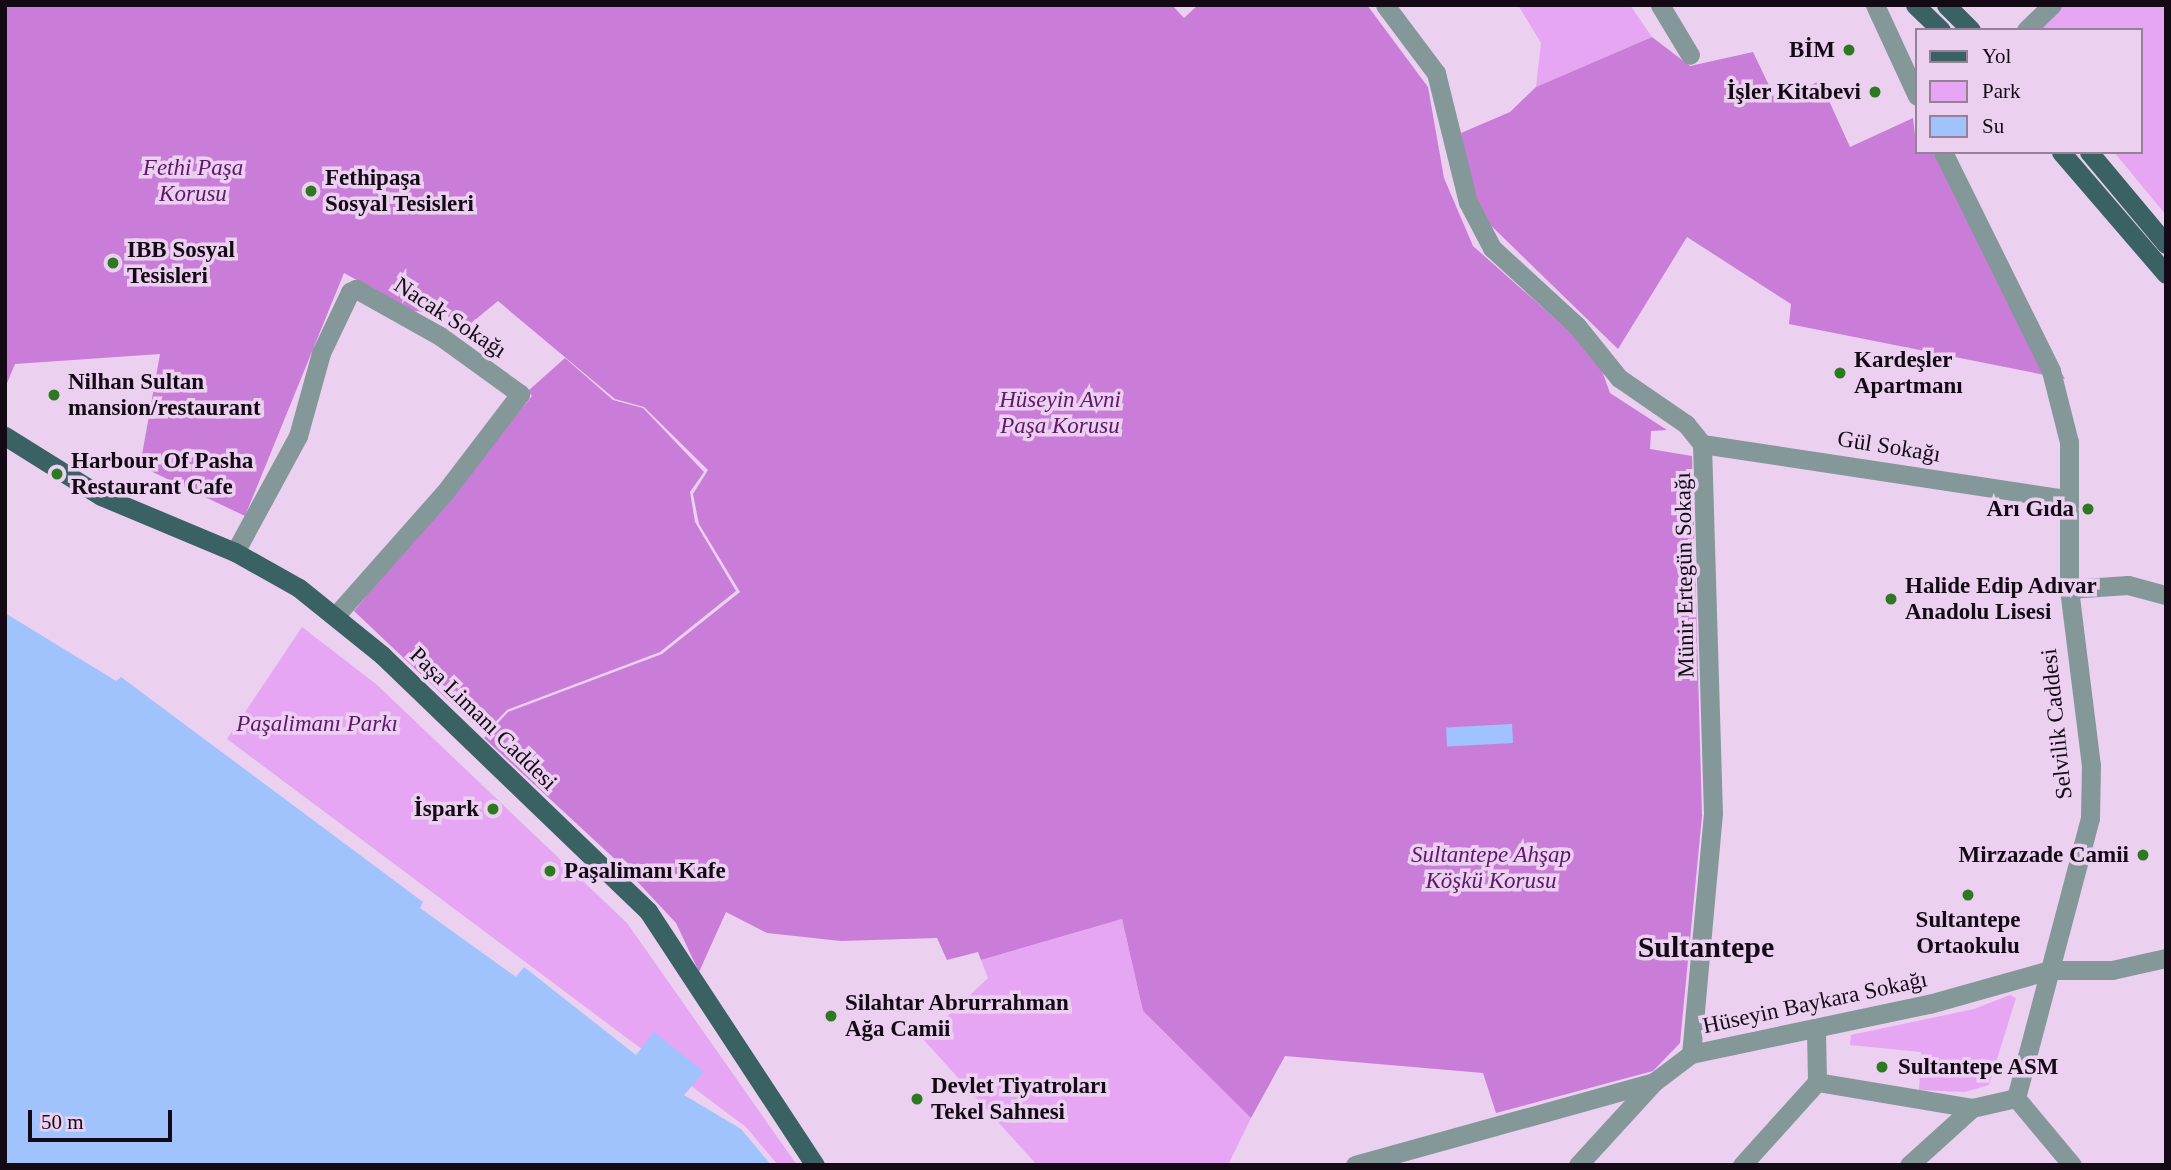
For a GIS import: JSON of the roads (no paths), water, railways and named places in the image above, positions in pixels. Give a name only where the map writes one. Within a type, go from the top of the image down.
[{"type":"main road","points":[[1915,5],[1939,28]]},
{"type":"main road","points":[[1946,5],[1969,28]]},
{"type":"main road","points":[[2063,154],[2166,274]]},
{"type":"main road","points":[[2091,154],[2166,244]]},
{"type":"main road","name":"Paşa Limanı Caddesi","points":[[5,436],[101,496],[235,552],[336,615],[648,911],[815,1165]]},
{"type":"street","name":"Münir Ertegün Sokağı","points":[[1385,5],[1436,73],[1468,202],[1492,248],[1577,326],[1619,378],[1686,424],[1702,444],[1708,478],[1713,813],[1691,1054]]},
{"type":"street","points":[[1660,5],[1690,55]]},
{"type":"street","points":[[1875,5],[1916,94]]},
{"type":"street","points":[[2028,28],[2052,5]]},
{"type":"street","name":"Selvilik Caddesi","points":[[1944,154],[2051,371],[2069,442],[2069,589],[2091,765],[2090,818],[2016,1098]]},
{"type":"street","name":"Nacak Sokağı","points":[[235,552],[298,436],[321,353],[350,292],[356,289],[440,336],[520,394],[445,492],[336,615]]},
{"type":"street","name":"Gül Sokağı","points":[[1702,444],[2067,499]]},
{"type":"street","points":[[2069,589],[2128,585],[2166,595]]},
{"type":"street","name":"Hüseyin Baykara Sokağı","points":[[1355,1165],[1654,1082],[1691,1054],[1816,1029],[2050,970],[2112,970],[2166,958]]},
{"type":"street","points":[[1742,1165],[1816,1082],[1816,1029]]},
{"type":"street","points":[[1578,1165],[1654,1082]]},
{"type":"street","points":[[1816,1082],[1972,1108],[2016,1098],[2071,1165]]},
{"type":"street","points":[[1909,1165],[1972,1108]]},
{"type":"water","points":[[5,613],[116,681],[121,677],[423,902],[420,908],[516,977],[524,967],[636,1055],[654,1032],[704,1072],[684,1095],[741,1129],[771,1165],[5,1165]]},
{"type":"water","points":[[1512,724],[1513,743],[1447,746],[1446,727]]},
{"type":"place","name":"BİM","points":[[1849,50]]},
{"type":"place","name":"İşler Kitabevi","points":[[1875,92]]},
{"type":"place","name":"Fethipaşa Sosyal Tesisleri","points":[[311,191]]},
{"type":"place","name":"IBB Sosyal Tesisleri","points":[[113,263]]},
{"type":"place","name":"Kardeşler Apartmanı","points":[[1840,373]]},
{"type":"place","name":"Nilhan Sultan mansion/restaurant","points":[[54,395]]},
{"type":"place","name":"Harbour Of Pasha Restaurant Cafe","points":[[57,474]]},
{"type":"place","name":"Arı Gıda","points":[[2088,509]]},
{"type":"place","name":"Halide Edip Adıvar Anadolu Lisesi","points":[[1891,599]]},
{"type":"place","name":"İspark","points":[[493,809]]},
{"type":"place","name":"Mirzazade Camii","points":[[2143,855]]},
{"type":"place","name":"Paşalimanı Kafe","points":[[550,871]]},
{"type":"place","name":"Sultantepe Ortaokulu","points":[[1968,895]]},
{"type":"place","name":"Silahtar Abrurrahman Ağa Camii","points":[[831,1016]]},
{"type":"place","name":"Sultantepe ASM","points":[[1882,1067]]},
{"type":"place","name":"Devlet Tiyatroları Tekel Sahnesi","points":[[917,1099]]},
{"type":"district","name":"Sultantepe","points":[[1706,947]]},
{"type":"park label","name":"Fethi Paşa Korusu","points":[[193,181]]},
{"type":"park label","name":"Hüseyin Avni Paşa Korusu","points":[[1060,413]]},
{"type":"park label","name":"Paşalimanı Parkı","points":[[317,724]]},
{"type":"park label","name":"Sultantepe Ahşap Köşkü Korusu","points":[[1491,868]]}]
